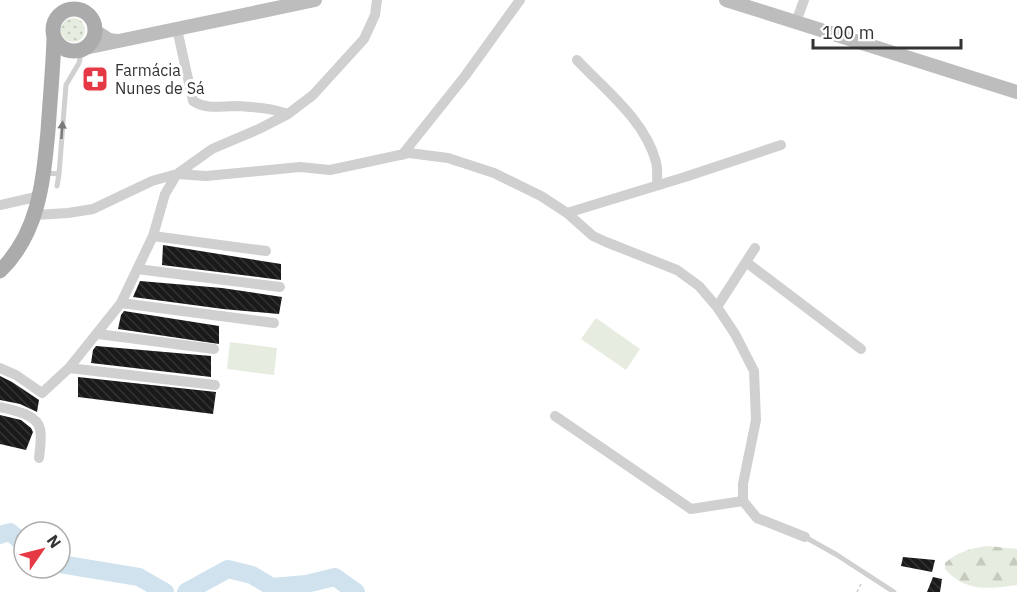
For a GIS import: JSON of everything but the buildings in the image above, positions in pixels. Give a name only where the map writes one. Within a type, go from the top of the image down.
[{"type":"main road","points":[[0,271],[18,250],[51,173],[54,38],[52,30],[58,0]]},
{"type":"main road","points":[[54,38],[64,50],[72,51],[315,0]]},
{"type":"main road","points":[[726,0],[1017,92]]},
{"type":"main road","points":[[52,78],[61,66],[83,49],[93,37],[94,31],[90,18],[71,5],[54,22]]},
{"type":"main road","points":[[94,31],[109,40],[120,41]]},
{"type":"street","points":[[0,368],[16,375],[42,393],[69,368],[121,303],[153,236],[165,194],[177,174],[212,149],[288,114],[313,95],[364,39],[375,15],[377,0]]},
{"type":"street","points":[[402,155],[465,76],[520,0]]},
{"type":"street","points":[[796,22],[804,0]]},
{"type":"street","points":[[177,29],[193,101],[204,107],[271,108],[288,114]]},
{"type":"street","points":[[576,60],[633,119],[648,140],[656,163],[657,185]]},
{"type":"street","points":[[567,213],[781,145]]},
{"type":"street","points":[[34,215],[93,209],[152,181],[177,174],[206,176],[300,167],[330,170],[409,153],[448,158],[494,173],[541,196],[567,213],[593,236],[677,270],[699,286],[717,307],[735,334],[754,371],[756,420],[743,484],[743,501],[757,518],[805,537]]},
{"type":"street","points":[[0,205],[40,196]]},
{"type":"street","points":[[153,236],[266,251]]},
{"type":"street","points":[[717,307],[755,248]]},
{"type":"street","points":[[746,262],[861,349]]},
{"type":"street","points":[[137,269],[279,286]]},
{"type":"street","points":[[121,303],[274,323]]},
{"type":"street","points":[[98,334],[214,349]]},
{"type":"street","points":[[69,368],[215,385]]},
{"type":"street","points":[[0,407],[27,415],[37,423],[40,430],[39,458]]},
{"type":"street","points":[[555,416],[691,509],[743,501]]},
{"type":"lane","points":[[57,186],[51,173],[66,85],[83,49]]},
{"type":"lane","points":[[805,537],[894,592]]},
{"type":"path","points":[[857,592],[867,574]]},
{"type":"green space","points":[[73,18],[78,19],[84,25],[84,35],[78,41],[73,42],[68,41],[62,35],[61,30],[62,25],[68,19]]},
{"type":"green space","points":[[596,318],[640,349],[626,370],[581,339]]},
{"type":"green space","points":[[230,342],[277,348],[274,375],[227,369]]},
{"type":"green space","points":[[988,546],[1017,549],[1017,585],[987,588],[969,585],[961,582],[945,569],[945,563],[960,553]]},
{"type":"waterway","points":[[0,535],[10,532],[12,534]]},
{"type":"waterway","points":[[72,566],[139,577],[165,592]]},
{"type":"waterway","points":[[186,592],[228,569],[252,575],[272,587],[306,584],[335,577],[356,592]]},
{"type":"place","name":"Farmácia Nunes de Sá","points":[[95,79]]}]
